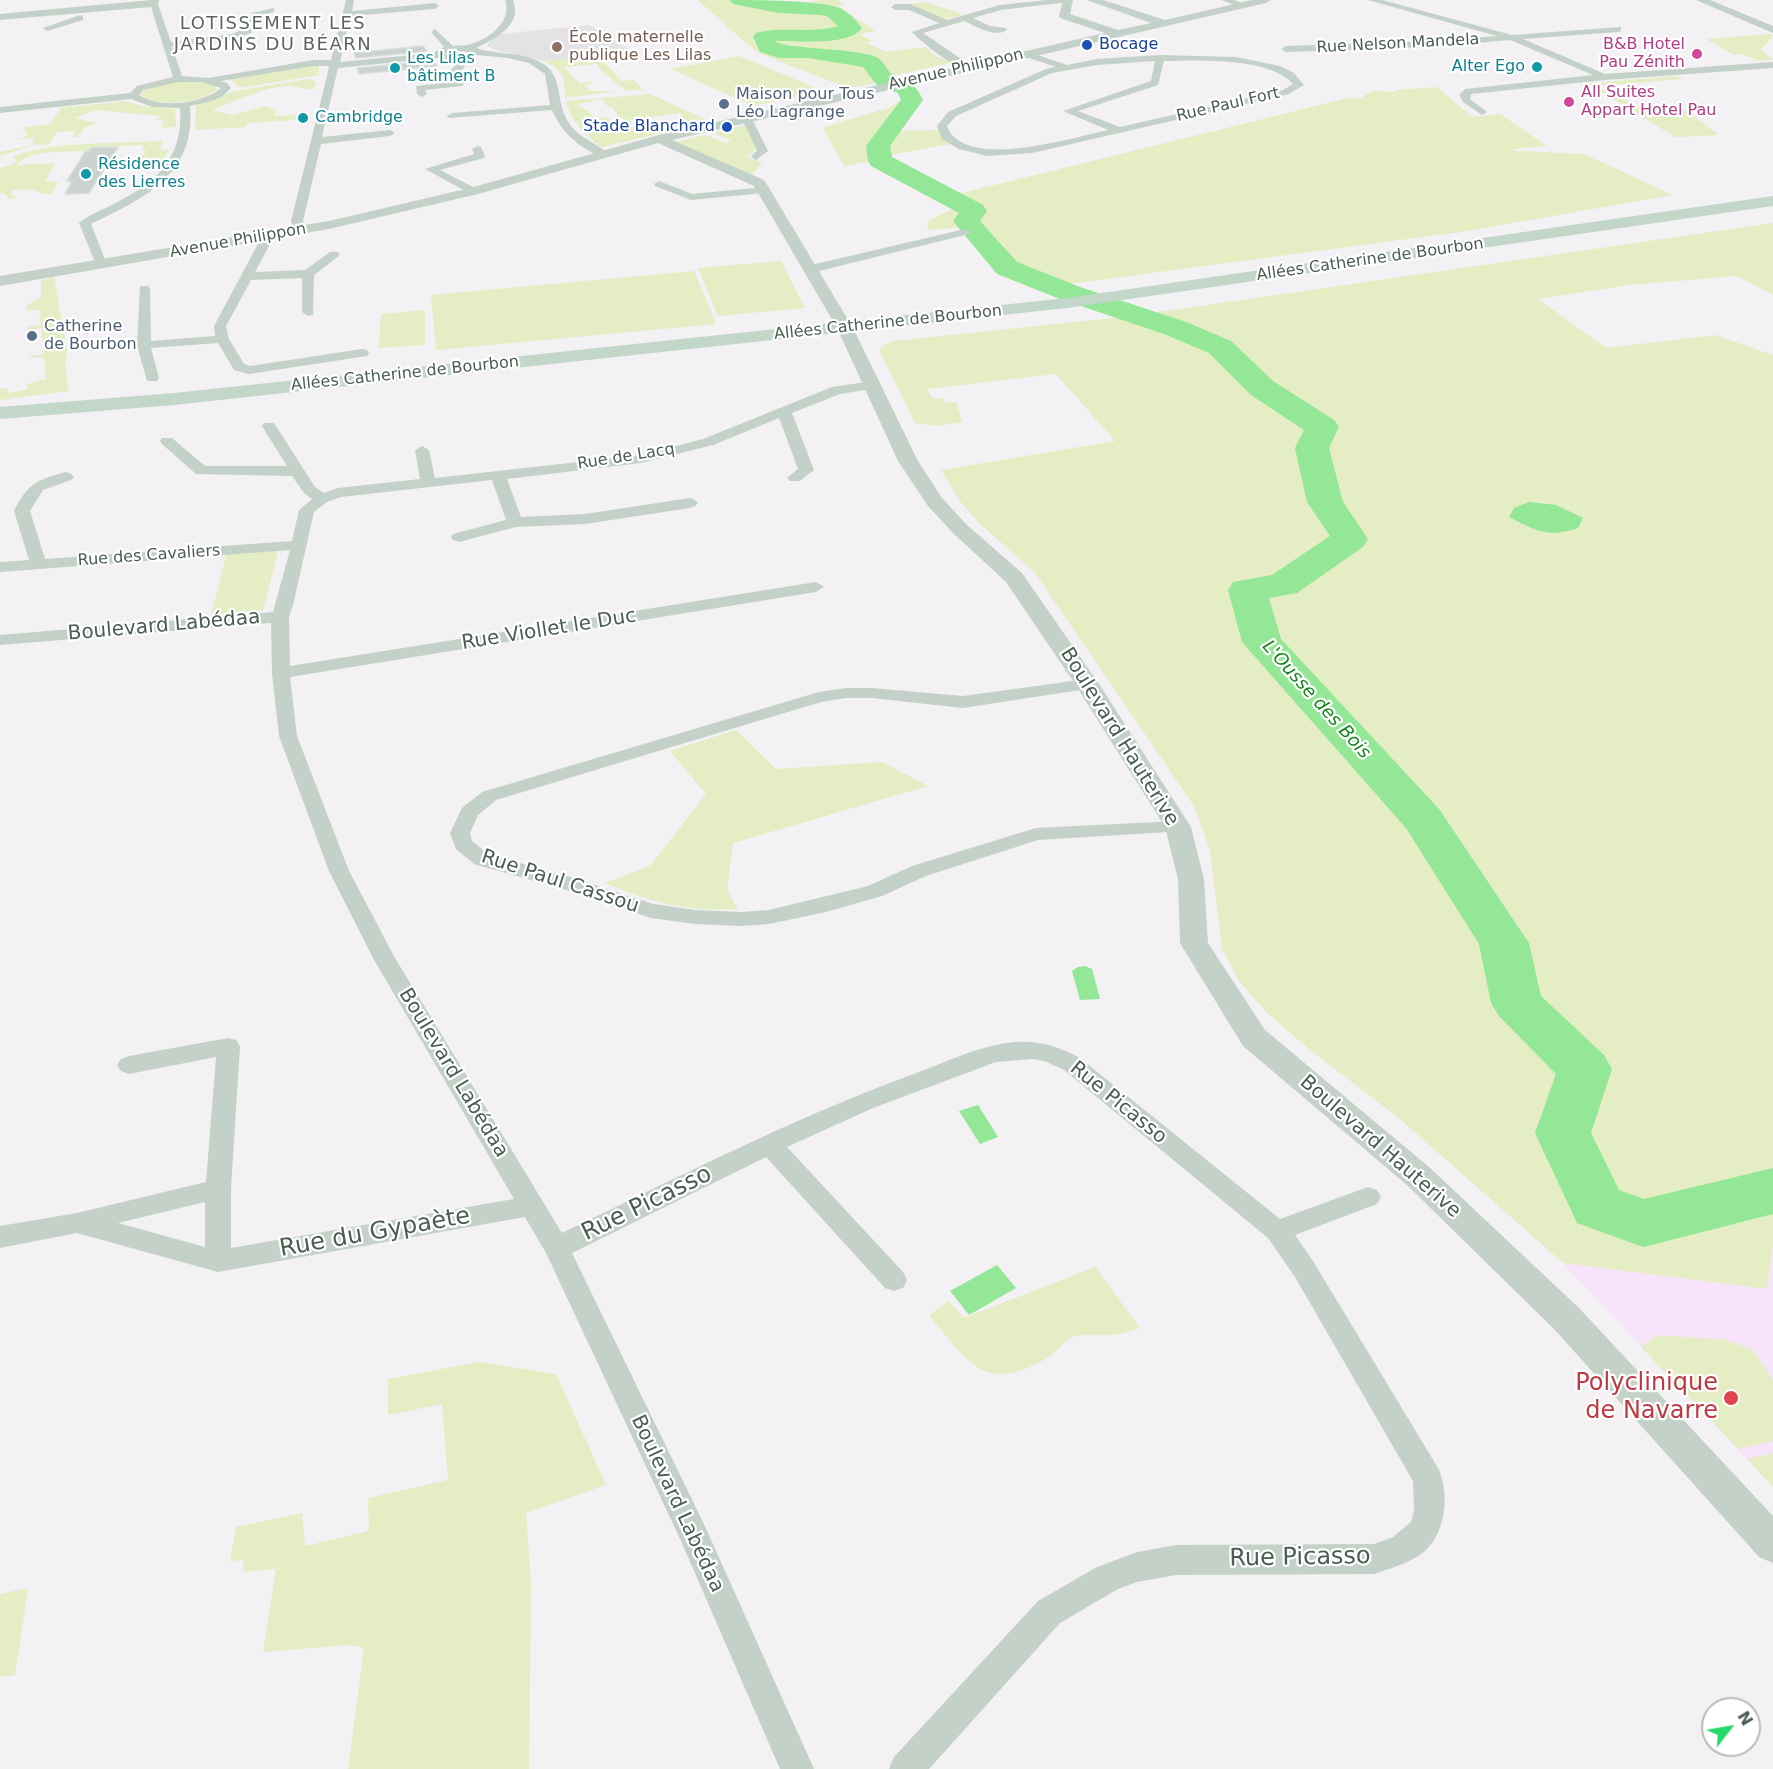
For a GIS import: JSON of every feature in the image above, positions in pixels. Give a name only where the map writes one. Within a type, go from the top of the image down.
[{"type":"main road","name":"Allées Catherine de Bourbon","points":[[1074,308],[1116,297],[1773,201]]},
{"type":"main road","name":"Allées Catherine de Bourbon","points":[[0,428],[1074,308],[1136,307],[1773,216]]},
{"type":"main road","name":"Allées Catherine de Bourbon","points":[[0,413],[174,399],[847,333]]},
{"type":"street","points":[[300,231],[297,221],[316,141],[329,71],[350,0]]},
{"type":"street","points":[[0,110],[133,96],[140,88],[150,84],[178,79],[212,80],[301,65],[329,71],[438,55],[455,58],[471,55],[472,50],[510,21],[514,14],[514,7],[509,0]]},
{"type":"street","points":[[981,0],[1000,8]]},
{"type":"street","points":[[967,67],[916,32],[1000,8],[1068,0],[1064,16],[1117,34]]},
{"type":"street","points":[[1092,0],[1164,23]]},
{"type":"street","points":[[1225,0],[1243,5]]},
{"type":"street","name":"Avenue Philippon","points":[[0,281],[300,231],[473,191],[659,139],[882,86],[1266,0]]},
{"type":"street","name":"Rue Nelson Mandela","points":[[1372,0],[1510,37],[1605,77]]},
{"type":"street","points":[[1701,0],[1773,28]]},
{"type":"street","points":[[0,17],[154,2],[178,79]]},
{"type":"street","points":[[346,15],[435,6]]},
{"type":"street","points":[[895,7],[910,7],[946,23]]},
{"type":"street","points":[[47,28],[103,8]]},
{"type":"street","points":[[168,45],[234,36],[248,31],[255,15],[272,10]]},
{"type":"street","points":[[965,18],[988,29],[1003,30]]},
{"type":"street","name":"Rue Nelson Mandela","points":[[1286,49],[1432,44],[1618,29]]},
{"type":"street","points":[[435,32],[450,48]]},
{"type":"street","points":[[438,55],[440,51],[450,48],[472,50],[540,65],[549,73],[554,83],[553,93],[561,119],[574,137],[589,148],[604,154]]},
{"type":"street","points":[[1026,54],[1065,67]]},
{"type":"street","points":[[1011,57],[1049,71]]},
{"type":"street","points":[[422,94],[419,88],[459,84],[452,73],[460,67],[455,58]]},
{"type":"street","points":[[1160,58],[1155,84],[1068,111],[1119,130],[1032,150],[987,153],[963,147],[946,137],[942,126],[952,114],[1049,71],[1097,62],[1160,58]]},
{"type":"street","name":"Rue Paul Fort","points":[[1119,130],[1286,92],[1299,85],[1296,78],[1282,70],[1248,63],[1215,59],[1160,58]]},
{"type":"street","points":[[1482,112],[1466,100],[1464,95],[1468,91],[1605,77],[1773,65]]},
{"type":"street","points":[[133,96],[142,103],[154,105],[185,104],[209,99],[229,91],[224,85],[212,80]]},
{"type":"street","points":[[101,264],[85,223],[141,195],[160,179],[175,161],[186,132],[185,104]]},
{"type":"street","points":[[452,116],[556,107]]},
{"type":"street","points":[[743,120],[749,123],[763,152],[756,157]]},
{"type":"street","points":[[316,141],[390,132]]},
{"type":"street","name":"Boulevard Hauterive","points":[[659,139],[759,183],[764,190],[847,333],[908,461],[935,502],[960,529],[1014,578],[1087,684],[1178,827],[1191,879],[1194,943],[1254,1038],[1418,1176],[1568,1319],[1773,1544]]},
{"type":"street","points":[[473,191],[430,169],[480,156],[477,149]]},
{"type":"street","points":[[659,184],[691,197],[764,190]]},
{"type":"street","points":[[811,268],[965,232]]},
{"type":"street","points":[[262,238],[264,244],[220,326],[222,339],[239,367],[249,370],[362,353]]},
{"type":"street","points":[[246,276],[308,274],[334,255]]},
{"type":"street","points":[[308,274],[308,312]]},
{"type":"street","points":[[144,290],[144,345],[152,378]]},
{"type":"street","points":[[144,345],[222,339]]},
{"type":"street","name":"Rue de Lacq","points":[[322,499],[338,493],[641,459],[708,442],[837,390],[873,385]]},
{"type":"street","points":[[784,412],[806,470],[795,478]]},
{"type":"street","points":[[269,426],[309,490],[322,499],[307,510],[285,605],[280,617]]},
{"type":"street","points":[[167,441],[201,471],[298,471]]},
{"type":"street","points":[[422,450],[428,483]]},
{"type":"street","points":[[498,475],[515,522]]},
{"type":"street","points":[[38,564],[22,512],[35,487],[66,477]]},
{"type":"street","points":[[459,537],[515,522],[585,519],[690,503]]},
{"type":"street","name":"Rue des Cavaliers","points":[[0,567],[298,544]]},
{"type":"street","name":"Rue Viollet le Duc","points":[[281,673],[816,586]]},
{"type":"street","name":"Boulevard Labédaa","points":[[0,640],[280,617],[281,673],[288,736],[339,871],[384,958],[557,1248],[692,1532],[797,1769]]},
{"type":"street","name":"Rue Paul Cassou","points":[[1087,684],[963,702],[872,693],[846,693],[819,697],[489,796],[469,812],[460,833],[463,844],[481,859],[597,892],[622,903],[651,911],[695,917],[741,919],[769,917],[852,898],[898,882],[919,871],[1036,834],[1060,831],[1178,827]]},
{"type":"street","points":[[129,1065],[228,1046],[218,1189],[218,1261]]},
{"type":"street","name":"Rue Picasso","points":[[557,1248],[770,1144],[864,1102],[1011,1049],[1044,1052],[1072,1064],[1277,1231],[1304,1269],[1428,1478],[1431,1504],[1425,1525],[1416,1539],[1397,1553],[1374,1559],[1176,1560],[1137,1567],[1108,1578],[1049,1612],[906,1769]]},
{"type":"street","points":[[770,1144],[894,1280]]},
{"type":"street","name":"Rue du Gypaète","points":[[0,1238],[77,1223],[218,1189]]},
{"type":"street","points":[[1277,1231],[1368,1197]]},
{"type":"street","name":"Rue du Gypaète","points":[[77,1223],[218,1261],[531,1206]]},
{"type":"shaded area","points":[[698,0],[730,0],[774,8],[809,9],[829,14],[843,25],[838,27],[842,30],[806,34],[773,33],[753,40],[758,47],[766,51],[862,63],[882,82],[848,88],[761,54]]},
{"type":"shaded area","points":[[837,0],[845,4],[838,6],[875,31],[860,34],[872,41],[867,43],[886,52],[925,47],[937,57],[953,62],[888,77],[881,65],[873,60],[830,52],[774,48],[770,45],[769,38],[773,37],[829,37],[850,34],[859,30],[832,11],[814,7],[781,6]]},
{"type":"shaded area","points":[[925,2],[963,15],[942,19],[911,4]]},
{"type":"shaded area","name":"École maternelle publique Les Lilas","points":[[589,25],[633,52],[543,61],[487,46],[492,39],[501,34]]},
{"type":"shaded area","points":[[1769,34],[1773,36],[1761,49],[1773,60],[1759,61],[1743,54],[1734,55],[1706,39]]},
{"type":"shaded area","points":[[598,56],[622,81],[634,80],[643,90],[625,90],[606,75],[597,64],[564,67],[579,83],[591,82],[593,84],[586,85],[588,91],[617,91],[565,98],[562,75],[556,68],[543,61]]},
{"type":"shaded area","points":[[739,56],[823,91],[753,106],[671,69]]},
{"type":"shaded area","points":[[319,65],[319,75],[245,87],[238,87],[230,79]]},
{"type":"shaded area","points":[[1677,76],[1682,79],[1597,86],[1640,108],[1651,108],[1660,112],[1686,110],[1719,135],[1675,137],[1592,86],[1583,87],[1580,84]]},
{"type":"shaded area","points":[[308,79],[316,82],[314,89],[277,87],[212,110],[233,115],[265,106],[275,110],[275,116],[296,115],[295,120],[248,123],[246,127],[195,130],[196,105],[230,92]]},
{"type":"shaded area","points":[[186,81],[215,85],[217,90],[190,101],[171,103],[143,98],[141,93],[150,87]]},
{"type":"shaded area","points":[[1437,87],[1472,117],[1500,114],[1547,146],[1513,149],[1516,151],[1584,154],[1673,195],[1467,231],[1039,288],[986,236],[957,228],[927,230],[929,220],[971,201],[958,194],[1352,97],[1360,99],[1372,91],[1397,92],[1396,90]]},
{"type":"shaded area","points":[[650,94],[711,122],[601,147],[579,127],[566,101]],"holes":[[[602,99],[607,106],[613,108],[618,116],[626,120],[680,113],[683,117],[678,118],[682,122],[619,129],[613,127],[608,117],[595,119],[578,105],[591,102],[590,100]]]},
{"type":"shaded area","points":[[126,101],[142,106],[175,109],[176,127],[161,128],[165,121],[156,119],[160,116],[96,110],[75,118],[96,123],[84,128],[78,137],[72,137],[75,131],[57,132],[48,145],[34,145],[0,156],[0,152],[33,145],[33,138],[14,140],[26,137],[26,130],[20,128],[50,124],[61,108]]},
{"type":"shaded area","points":[[900,101],[878,138],[868,148],[873,161],[844,166],[823,128],[883,111]]},
{"type":"shaded area","points":[[746,125],[757,148],[747,158],[762,162],[752,175],[675,142],[706,135],[725,143],[732,141],[714,133]]},
{"type":"shaded area","points":[[938,130],[950,144],[887,157],[884,149],[896,131]]},
{"type":"shaded area","points":[[163,141],[160,150],[169,149],[164,159],[137,161],[139,155],[144,155],[146,150],[142,150],[144,145],[92,147],[89,151],[50,152],[30,156],[17,165],[55,163],[45,181],[58,182],[52,194],[38,193],[37,190],[30,191],[29,189],[12,190],[11,193],[16,198],[9,199],[5,193],[0,193],[0,168],[13,164],[16,160],[12,158],[23,153],[61,146]]},
{"type":"shaded area","points":[[1773,223],[1773,295],[1737,276],[1629,285],[1538,299],[1606,348],[1715,335],[1773,355],[1773,1245],[1767,1289],[1563,1263],[1400,1119],[1310,1050],[1266,1012],[1240,982],[1222,949],[1210,850],[1194,806],[1035,573],[977,521],[960,501],[941,470],[1115,441],[1056,374],[927,389],[933,399],[943,398],[945,403],[956,402],[962,422],[938,426],[915,423],[879,350],[885,344],[895,341],[1131,316]]},
{"type":"shaded area","points":[[781,261],[805,308],[718,316],[698,268]]},
{"type":"shaded area","points":[[694,271],[716,324],[436,350],[431,295]]},
{"type":"shaded area","points":[[54,277],[67,351],[65,365],[69,391],[0,400],[0,389],[7,388],[9,393],[28,389],[27,384],[46,379],[44,357],[31,358],[30,356],[44,354],[41,328],[28,330],[28,327],[41,325],[39,310],[27,311],[26,306],[41,297],[41,280]]},
{"type":"shaded area","points":[[425,310],[425,345],[379,348],[381,314]]},
{"type":"shaded area","points":[[1529,502],[1556,505],[1583,518],[1578,528],[1550,533],[1542,532],[1509,517],[1514,508]]},
{"type":"shaded area","points":[[279,548],[263,610],[211,615],[227,551]]},
{"type":"shaded area","points":[[736,730],[776,769],[882,762],[928,786],[733,843],[727,890],[738,909],[702,909],[670,905],[605,883],[650,866],[706,794],[670,751]]},
{"type":"shaded area","points":[[1085,966],[1092,969],[1100,999],[1080,1000],[1072,971]]},
{"type":"shaded area","points":[[978,1105],[998,1137],[980,1144],[959,1111]]},
{"type":"shaded area","name":"Polyclinique de Navarre","points":[[1773,1245],[1773,1487],[1563,1263],[1767,1289]]},
{"type":"shaded area","points":[[997,1265],[1016,1288],[969,1315],[950,1291]]},
{"type":"shaded area","points":[[1095,1267],[1140,1328],[1113,1335],[1076,1336],[1047,1358],[1025,1369],[1007,1374],[992,1373],[979,1368],[966,1358],[929,1315],[949,1301],[964,1318]]},
{"type":"shaded area","points":[[1658,1335],[1727,1340],[1753,1350],[1773,1380],[1773,1441],[1738,1449],[1641,1347]]},
{"type":"shaded area","points":[[479,1362],[556,1374],[606,1485],[526,1513],[531,1584],[529,1769],[348,1769],[364,1648],[348,1645],[263,1652],[276,1569],[244,1572],[243,1560],[230,1561],[236,1527],[302,1513],[305,1546],[369,1531],[368,1498],[448,1480],[442,1404],[388,1415],[388,1379]]},
{"type":"shaded area","points":[[1773,1453],[1773,1487],[1747,1459]]},
{"type":"shaded area","points":[[28,1588],[15,1675],[0,1677],[0,1594]]},
{"type":"building","points":[[423,46],[427,51],[356,58],[354,53]]},
{"type":"building","name":"Les Lilas bâtiment B","points":[[433,61],[437,66],[359,74],[358,68]]},
{"type":"building","points":[[118,147],[89,193],[65,194],[72,181],[67,181],[85,152],[91,148]]},
{"type":"waterway","name":"L'Ousse des Bois","points":[[740,0],[779,7],[834,12],[852,28],[830,34],[763,37],[767,48],[779,52],[809,52],[870,62],[885,80],[907,89],[912,100],[878,146],[880,161],[974,211],[966,221],[1007,268],[1070,293],[1175,328],[1220,347],[1262,388],[1322,427],[1312,448],[1325,502],[1350,539],[1283,585],[1247,590],[1262,642],[1423,819],[1504,943],[1517,1003],[1585,1069],[1563,1133],[1598,1206],[1643,1223],[1773,1191]]},
{"type":"place","name":"Bocage","points":[[1087,45]]},
{"type":"place","name":"École maternelle publique Les Lilas","points":[[557,47]]},
{"type":"place","name":"B&B Hotel Pau Zénith","points":[[1697,54]]},
{"type":"place","name":"Alter Ego","points":[[1537,67]]},
{"type":"place","name":"Les Lilas bâtiment B","points":[[395,68]]},
{"type":"place","name":"All Suites Appart Hotel Pau","points":[[1569,102]]},
{"type":"place","name":"Maison pour Tous Léo Lagrange","points":[[724,104]]},
{"type":"place","name":"Cambridge","points":[[303,118]]},
{"type":"place","name":"Stade Blanchard","points":[[727,127]]},
{"type":"place","name":"Résidence des Lierres","points":[[86,174]]},
{"type":"place","name":"Catherine de Bourbon","points":[[32,336]]},
{"type":"place","name":"Polyclinique de Navarre","points":[[1731,1398]]},
{"type":"district","name":"LOTISSEMENT LES JARDINS DU BÉARN","points":[[273,34]]}]
